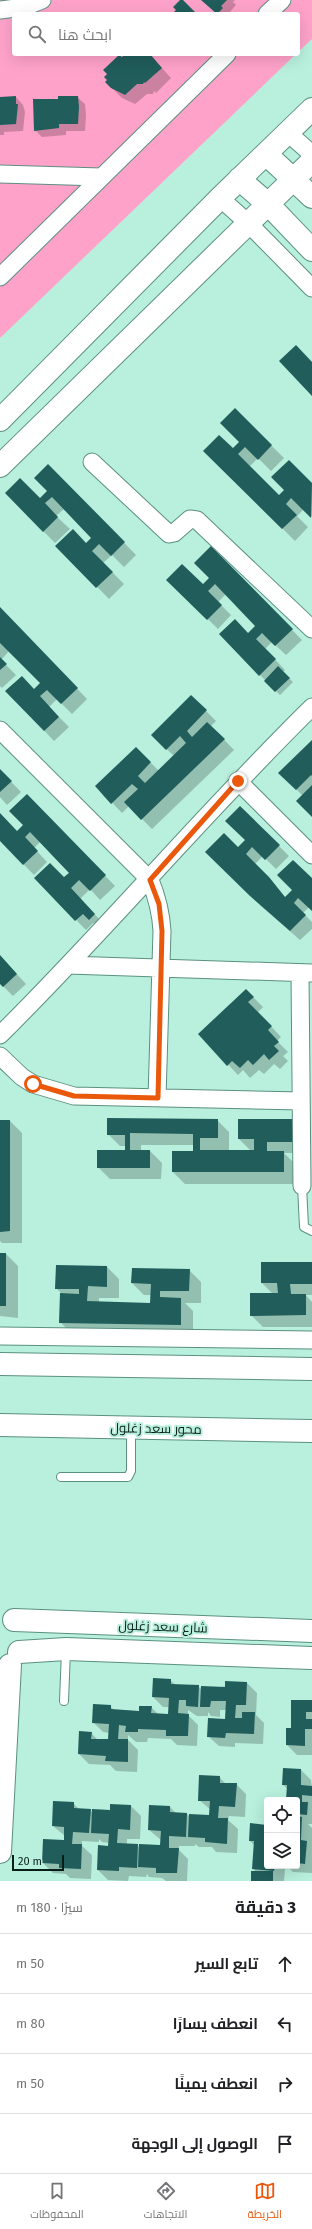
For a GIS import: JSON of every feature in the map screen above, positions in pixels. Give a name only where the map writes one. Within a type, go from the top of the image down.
[{"type":"street","points":[[0,10],[24,7],[42,0]]},
{"type":"street","points":[[269,12],[282,0]]},
{"type":"street","points":[[0,277],[224,56]]},
{"type":"street","points":[[0,420],[239,179],[312,109]]},
{"type":"street","points":[[288,133],[312,154]]},
{"type":"street","points":[[266,154],[312,197]]},
{"type":"street","points":[[0,466],[312,161]]},
{"type":"street","points":[[0,174],[101,177]]},
{"type":"street","points":[[239,179],[268,204],[312,250]]},
{"type":"street","points":[[220,198],[248,223],[312,288]]},
{"type":"street","points":[[92,462],[169,534],[174,533],[190,519],[197,520],[312,630]]},
{"type":"street","points":[[0,1035],[150,880],[238,781],[312,707]]},
{"type":"street","points":[[0,730],[150,880],[162,918],[158,1098]]},
{"type":"street","points":[[238,781],[311,853]]},
{"type":"street","points":[[68,965],[306,973],[301,1101],[302,1186]]},
{"type":"street","points":[[0,1056],[22,1077],[33,1084],[74,1096],[301,1101]]},
{"type":"street","points":[[0,1336],[312,1340]]},
{"type":"street","points":[[0,1364],[312,1369]]},
{"type":"street","name":"محور سعد زغلول","points":[[0,1425],[312,1431]]},
{"type":"street","points":[[0,1852],[10,1662],[21,1636],[7,1616]]},
{"type":"street","name":"شارع سعد زغلول","points":[[7,1616],[312,1631]]},
{"type":"street","name":"شارع سعد زغلول","points":[[10,1662],[66,1650],[312,1658]]},
{"type":"lane","points":[[302,1186],[304,1227],[312,1231]]},
{"type":"lane","points":[[61,1477],[128,1477],[131,1471],[131,1428]]},
{"type":"lane","points":[[64,1701],[66,1650]]},
{"type":"shaded area","points":[[0,0],[312,0],[312,39],[300,50],[300,12],[12,12],[12,56],[294,56],[0,338]]},
{"type":"building","points":[[180,0],[183,0],[195,12],[174,12],[176,10],[173,7]]},
{"type":"building","points":[[201,0],[227,0],[221,6],[223,8],[219,12],[215,12]]},
{"type":"building","points":[[118,56],[152,56],[162,68],[145,83],[137,84],[125,95],[111,88],[105,82],[107,80],[104,77],[107,74],[103,70]]},
{"type":"building","points":[[16,96],[16,104],[18,104],[16,124],[0,125],[0,97]]},
{"type":"building","points":[[58,96],[78,96],[78,124],[59,124],[59,128],[34,131],[33,99],[58,99]]},
{"type":"building","points":[[296,345],[312,362],[312,396],[279,361]]},
{"type":"building","points":[[235,408],[272,445],[258,460],[245,447],[238,454],[279,495],[284,490],[271,477],[289,460],[312,483],[311,518],[291,498],[286,504],[297,515],[282,529],[203,451],[219,435],[233,448],[239,442],[220,423]]},
{"type":"building","points":[[48,464],[125,542],[111,556],[99,544],[92,551],[113,572],[96,588],[55,546],[73,529],[86,543],[91,538],[52,497],[45,503],[58,517],[43,532],[5,493],[20,478],[40,498],[47,491],[34,478]]},
{"type":"building","points":[[211,546],[293,629],[275,646],[262,633],[256,639],[276,659],[259,676],[219,634],[235,619],[248,633],[255,626],[215,584],[208,591],[222,605],[207,620],[166,580],[182,564],[203,584],[209,578],[194,563]]},
{"type":"building","points":[[0,607],[78,688],[61,704],[47,690],[40,696],[59,717],[44,731],[5,691],[22,676],[34,689],[40,683],[0,643]]},
{"type":"building","points":[[0,657],[7,664],[0,670]]},
{"type":"building","points":[[278,666],[290,678],[275,692],[264,681]]},
{"type":"building","points":[[191,695],[207,710],[187,731],[192,737],[207,722],[225,739],[141,820],[124,802],[138,789],[132,784],[111,804],[95,786],[136,747],[151,762],[138,776],[145,783],[186,743],[180,736],[166,750],[151,735]]},
{"type":"building","points":[[312,740],[312,776],[311,775],[296,790],[278,773]]},
{"type":"building","points":[[0,769],[12,781],[0,792]]},
{"type":"building","points":[[312,785],[312,817],[296,801]]},
{"type":"building","points":[[27,794],[106,875],[90,891],[79,880],[71,888],[95,914],[89,920],[83,914],[75,921],[34,878],[50,863],[64,877],[69,873],[30,832],[25,837],[38,851],[23,865],[0,841],[0,813],[17,831],[23,825],[9,811]]},
{"type":"building","points":[[240,806],[280,845],[265,860],[252,847],[246,854],[269,877],[285,897],[292,890],[277,875],[293,860],[312,878],[312,911],[298,898],[294,903],[306,915],[290,931],[250,896],[205,852],[224,833],[238,847],[245,840],[225,821]]},
{"type":"building","points":[[0,955],[17,974],[3,987],[0,984]]},
{"type":"building","points":[[246,989],[254,997],[248,1002],[272,1026],[268,1030],[279,1042],[274,1046],[279,1051],[269,1060],[264,1054],[253,1065],[248,1060],[240,1068],[232,1061],[227,1066],[198,1034]]},
{"type":"building","points":[[107,1118],[218,1119],[218,1138],[200,1138],[200,1150],[254,1150],[254,1139],[238,1139],[238,1119],[294,1119],[294,1142],[267,1142],[267,1151],[284,1151],[284,1172],[172,1172],[172,1151],[193,1151],[193,1134],[130,1133],[130,1150],[150,1150],[150,1168],[97,1168],[97,1150],[125,1150],[125,1135],[107,1135]]},
{"type":"building","points":[[0,1120],[10,1120],[10,1231],[0,1232]]},
{"type":"building","points":[[0,1253],[6,1253],[6,1306],[0,1306]]},
{"type":"building","points":[[261,1262],[312,1262],[312,1284],[290,1284],[291,1294],[306,1294],[306,1315],[250,1316],[250,1293],[278,1293],[277,1283],[261,1283]]},
{"type":"building","points":[[56,1265],[107,1266],[107,1287],[88,1286],[87,1301],[150,1303],[151,1284],[131,1283],[132,1268],[190,1269],[189,1291],[160,1291],[160,1297],[181,1298],[181,1325],[59,1323],[60,1293],[79,1294],[79,1289],[55,1289]]},
{"type":"building","points":[[153,1678],[171,1679],[171,1684],[199,1685],[198,1707],[186,1706],[186,1700],[179,1700],[178,1713],[189,1714],[188,1736],[166,1736],[166,1730],[138,1729],[138,1732],[125,1732],[126,1726],[119,1725],[118,1739],[128,1739],[128,1762],[105,1761],[106,1756],[78,1754],[79,1731],[92,1732],[91,1739],[108,1739],[109,1724],[92,1723],[93,1704],[111,1705],[111,1709],[139,1711],[139,1706],[152,1706],[151,1713],[168,1714],[169,1698],[152,1697]]},
{"type":"building","points":[[225,1681],[247,1682],[246,1705],[236,1705],[235,1718],[242,1718],[242,1712],[255,1712],[254,1734],[226,1733],[225,1738],[207,1737],[208,1718],[225,1719],[226,1701],[211,1701],[210,1707],[200,1707],[201,1686],[225,1687]]},
{"type":"building","points":[[291,1700],[312,1700],[312,1712],[306,1712],[306,1719],[312,1719],[312,1729],[305,1729],[305,1746],[286,1745],[286,1728],[291,1728]]},
{"type":"building","points":[[283,1768],[301,1769],[301,1785],[312,1786],[312,1796],[302,1795],[302,1802],[308,1802],[307,1815],[300,1814],[300,1797],[286,1797],[287,1785],[282,1785]]},
{"type":"building","points":[[199,1775],[220,1776],[220,1783],[237,1783],[235,1807],[219,1806],[218,1818],[228,1818],[227,1844],[205,1842],[205,1838],[188,1837],[189,1814],[209,1815],[210,1801],[198,1801]]},
{"type":"building","points":[[53,1801],[74,1802],[74,1808],[91,1809],[89,1833],[73,1832],[72,1844],[82,1844],[81,1869],[59,1868],[59,1864],[42,1863],[43,1839],[64,1840],[64,1827],[52,1826]]},
{"type":"building","points":[[110,1804],[131,1805],[130,1830],[118,1829],[117,1843],[138,1844],[137,1868],[119,1867],[119,1871],[97,1870],[98,1845],[108,1846],[109,1834],[91,1833],[92,1809],[110,1810]]},
{"type":"building","points":[[149,1805],[170,1806],[170,1812],[187,1813],[186,1837],[169,1836],[169,1848],[179,1848],[177,1873],[156,1873],[156,1868],[138,1867],[139,1844],[160,1845],[161,1831],[148,1830]]},
{"type":"building","points":[[300,1817],[302,1817],[301,1840],[307,1841],[305,1864],[300,1863]]},
{"type":"building","points":[[250,1823],[264,1825],[264,1869],[274,1869],[274,1871],[252,1869],[254,1841],[249,1841]]},
{"type":"building","points":[[251,1871],[273,1871],[273,1881],[251,1881]]},
{"type":"route","points":[[33,1084],[74,1096],[158,1098],[162,918],[159,904],[150,880],[238,781]]}]
